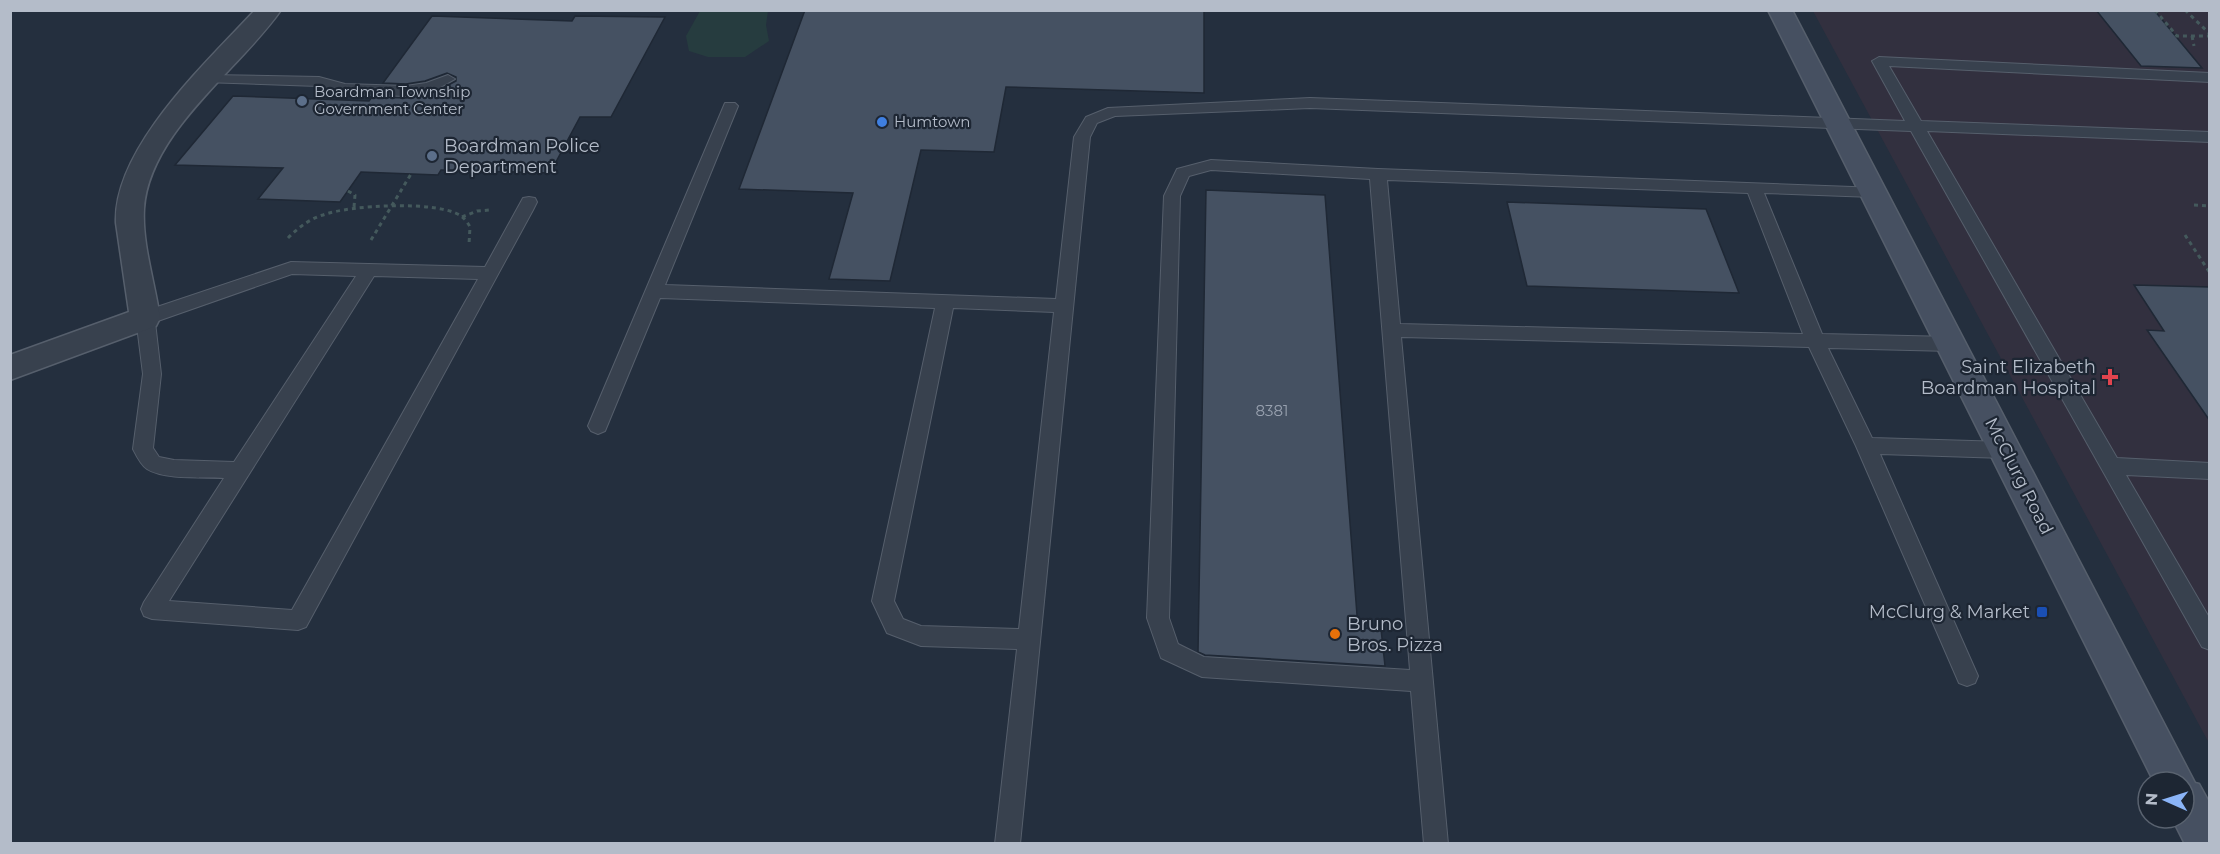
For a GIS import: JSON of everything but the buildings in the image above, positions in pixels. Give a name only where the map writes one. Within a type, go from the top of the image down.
[{"type":"street","points":[[10,368],[145,318],[130,207],[137,174],[158,137],[269,10]]},
{"type":"street","name":"McClurg Road","points":[[1780,10],[2169,770]]},
{"type":"street","points":[[2196,820],[2208,843]]},
{"type":"lane","points":[[2210,78],[1879,61],[2210,640]]},
{"type":"lane","points":[[208,80],[319,82],[344,89],[406,91],[430,87],[448,79]]},
{"type":"lane","points":[[1007,843],[1082,137],[1091,120],[1113,111],[1310,103],[2203,137],[2210,153]]},
{"type":"lane","points":[[598,426],[730,106]]},
{"type":"lane","points":[[1422,681],[1202,667],[1169,651],[1158,618],[1172,196],[1184,172],[1211,165],[1378,174],[1873,192]]},
{"type":"lane","points":[[1378,174],[1436,843]]},
{"type":"lane","points":[[1754,188],[1815,340],[1866,446],[1967,676]]},
{"type":"lane","points":[[369,270],[152,609],[298,620],[481,273],[529,202]]},
{"type":"lane","points":[[239,470],[174,468],[153,463],[143,449],[153,374],[145,318],[291,268],[481,273]]},
{"type":"lane","points":[[653,291],[1064,306]]},
{"type":"lane","points":[[945,302],[883,601],[895,626],[921,636],[1028,639]]},
{"type":"lane","points":[[1391,330],[1951,344]]},
{"type":"lane","points":[[1866,446],[2006,450]]},
{"type":"lane","points":[[2112,466],[2210,471]]},
{"type":"path","points":[[2155,10],[2177,36],[2210,35]]},
{"type":"path","points":[[2185,10],[2210,35]]},
{"type":"path","points":[[2192,36],[2194,46]]},
{"type":"path","points":[[392,206],[411,174]]},
{"type":"path","points":[[348,191],[355,195],[354,207]]},
{"type":"path","points":[[2194,205],[2210,206]]},
{"type":"path","points":[[281,245],[301,225],[329,212],[354,207],[392,206],[442,210],[462,217],[470,227],[468,252],[481,273]]},
{"type":"path","points":[[2185,235],[2210,273]]},
{"type":"shaded area","name":"Saint Elizabeth Boardman Hospital","points":[[1813,11],[2209,11],[2209,743]]},
{"type":"green space","points":[[700,11],[768,11],[766,25],[769,41],[745,57],[708,57],[689,51],[686,36]]},
{"type":"place","name":"Boardman Township Government Center","points":[[302,101]]},
{"type":"place","name":"Humtown","points":[[882,122]]},
{"type":"place","name":"Boardman Police Department","points":[[432,156]]},
{"type":"place","name":"Saint Elizabeth Boardman Hospital","points":[[2110,377]]},
{"type":"place","name":"McClurg & Market","points":[[2042,612]]},
{"type":"place","name":"Bruno Bros. Pizza","points":[[1335,634]]}]
